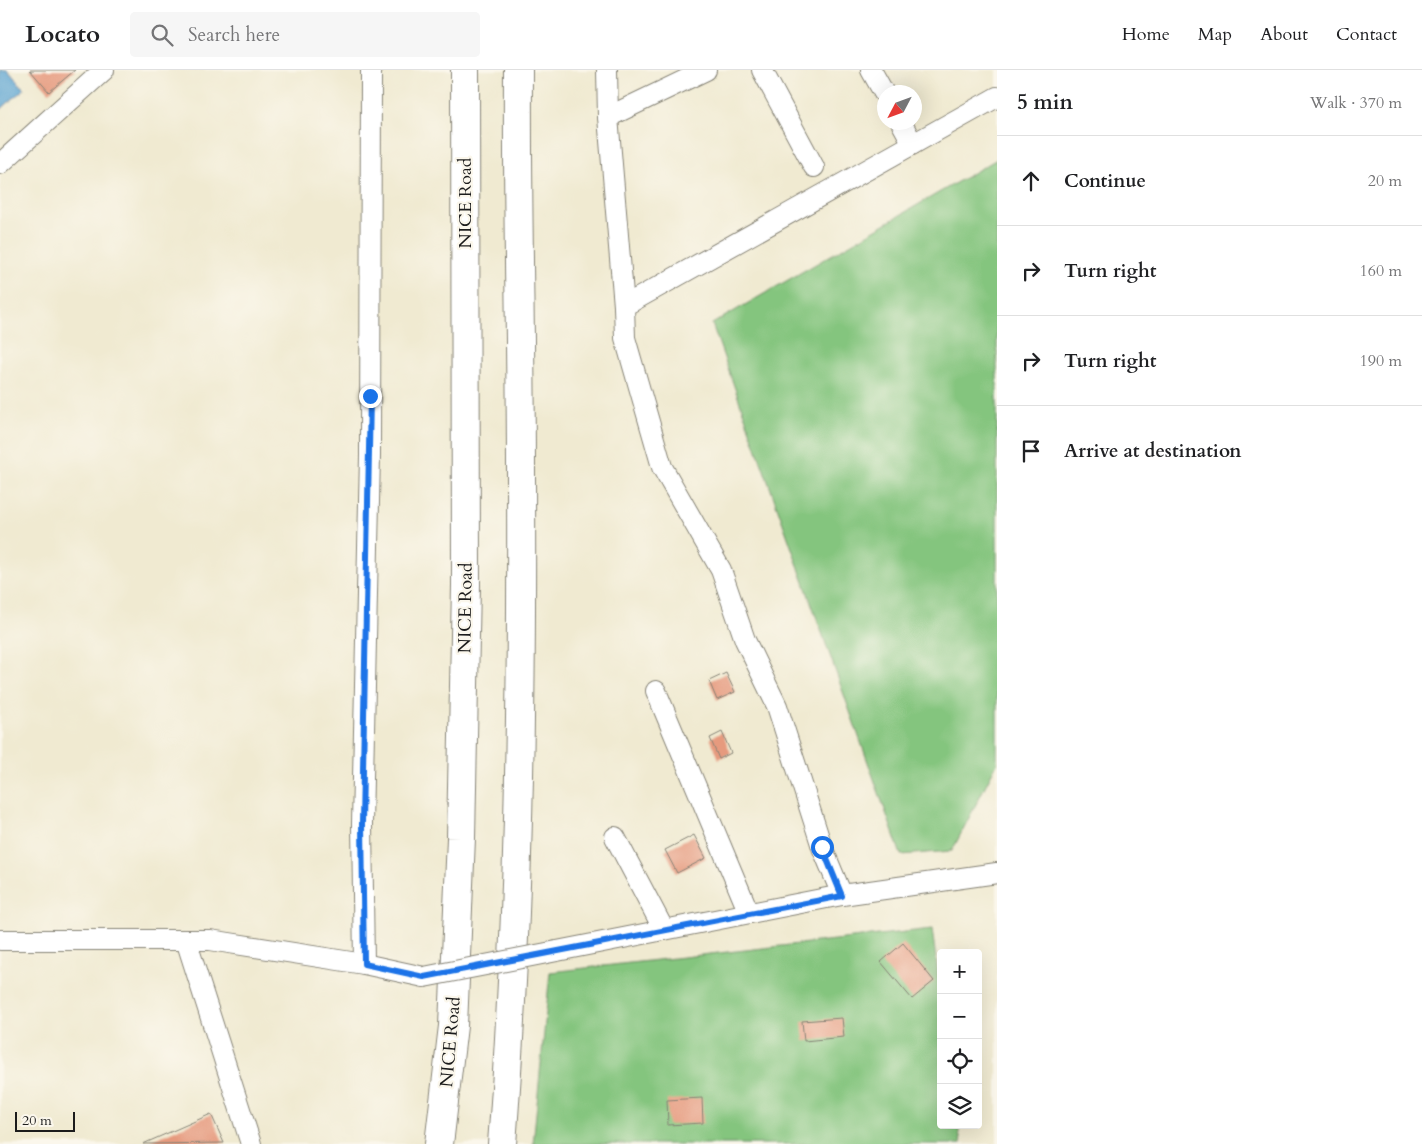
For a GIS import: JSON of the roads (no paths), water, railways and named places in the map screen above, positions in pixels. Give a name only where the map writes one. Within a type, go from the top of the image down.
[{"type":"highway","name":"NICE Road","points":[[439,1144],[453,1026],[461,838],[466,585],[465,70]]},
{"type":"highway","points":[[502,1144],[509,1047],[519,831],[522,476],[518,70]]},
{"type":"street","points":[[0,164],[104,70]]},
{"type":"street","points":[[364,964],[362,824],[370,455],[371,70]]},
{"type":"street","points":[[607,70],[608,118],[625,338],[662,467],[721,570],[745,640],[777,706],[822,847],[842,896]]},
{"type":"street","points":[[608,118],[706,70]]},
{"type":"street","points":[[762,70],[814,167]]},
{"type":"street","points":[[871,70],[879,85]]},
{"type":"street","points":[[624,306],[997,96]]},
{"type":"street","points":[[906,130],[914,144]]},
{"type":"street","points":[[656,691],[749,913]]},
{"type":"street","points":[[615,838],[664,930]]},
{"type":"street","points":[[0,940],[210,940],[364,964],[424,977],[842,896],[997,873]]},
{"type":"street","points":[[186,940],[251,1144]]},
{"type":"water","points":[[0,70],[8,70],[24,89],[0,110]]}]
